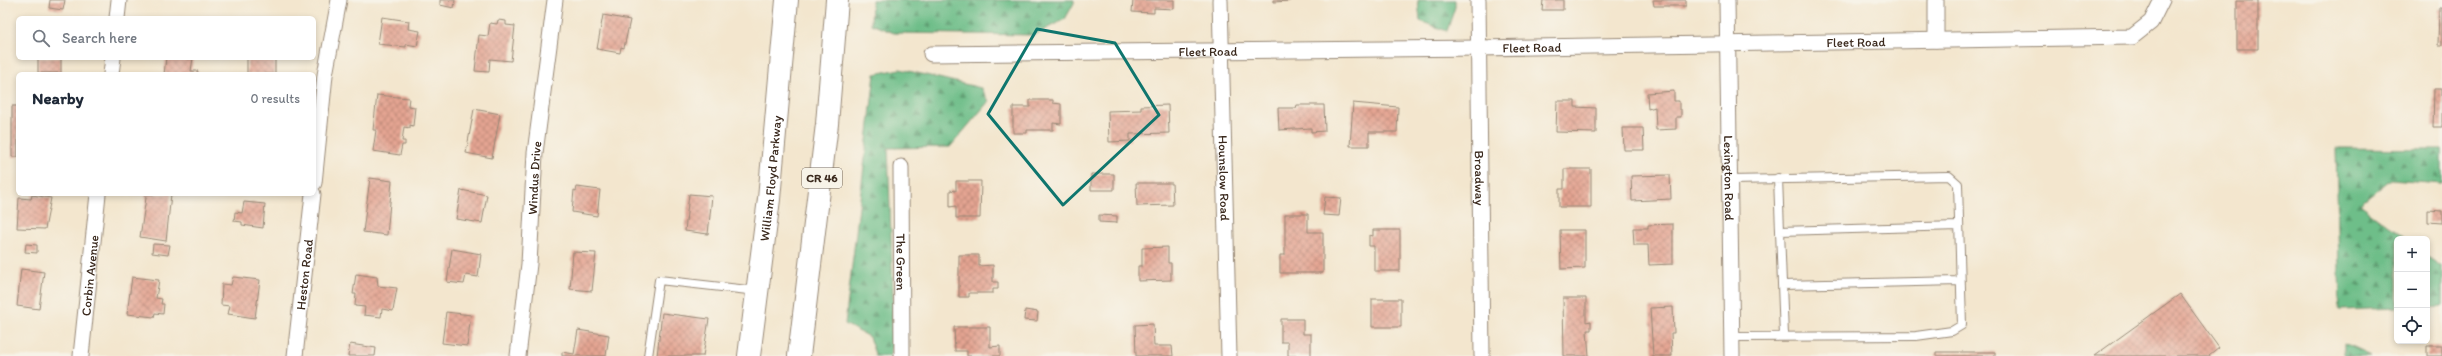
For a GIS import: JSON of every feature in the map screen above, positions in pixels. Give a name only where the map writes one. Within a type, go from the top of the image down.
[{"type":"highway","name":"William Floyd Parkway","points":[[749,356],[775,142],[787,0]]},
{"type":"highway","name":"CR 46","points":[[799,356],[826,138],[837,0]]},
{"type":"street","points":[[117,16],[119,0]]},
{"type":"street","points":[[316,164],[325,76],[339,0]]},
{"type":"street","name":"Windus Drive","points":[[518,356],[529,264],[535,153],[555,0]]},
{"type":"street","name":"Hounslow Road","points":[[1220,0],[1229,356]]},
{"type":"street","name":"Broadway","points":[[1478,0],[1482,356]]},
{"type":"street","name":"Lexington Road","points":[[1727,0],[1732,356]]},
{"type":"street","points":[[1936,0],[1936,40]]},
{"type":"street","name":"Fleet Road","points":[[931,54],[1479,48],[2132,37],[2151,22],[2162,0]]},
{"type":"street","points":[[111,72],[113,60]]},
{"type":"street","name":"The Green","points":[[901,167],[902,356]]},
{"type":"street","name":"Corbin Avenue","points":[[81,356],[98,196]]},
{"type":"street","name":"Heston Road","points":[[295,356],[313,196]]},
{"type":"lane","points":[[1729,180],[1949,176],[1958,184],[1962,325],[1952,331],[1916,336],[1732,337]]},
{"type":"lane","points":[[1778,178],[1784,336]]},
{"type":"lane","points":[[1780,230],[1959,226]]},
{"type":"lane","points":[[648,356],[659,280],[757,292]]},
{"type":"lane","points":[[1782,285],[1960,281]]},
{"type":"highlighted area","points":[[1037,29],[1115,43],[1159,115],[1063,205],[988,114]]},
{"type":"green space","points":[[872,0],[1074,0],[1074,3],[1065,19],[1034,35],[894,33],[871,24]]},
{"type":"green space","points":[[1418,0],[1455,0],[1455,7],[1447,31],[1420,21]]},
{"type":"green space","points":[[900,69],[981,88],[989,101],[950,147],[888,148],[893,296],[891,356],[874,356],[875,354],[869,337],[845,324],[875,74]]},
{"type":"green space","points":[[2336,148],[2442,149],[2442,183],[2391,179],[2360,204],[2403,236],[2394,236],[2394,308],[2340,310]]},
{"type":"green space","points":[[2430,258],[2442,266],[2442,306],[2430,307]]},
{"type":"green space","points":[[2344,344],[2370,356],[2344,356]]},
{"type":"building","points":[[50,0],[65,0],[63,10],[49,8]]},
{"type":"building","points":[[440,0],[455,0],[454,8],[440,5]]},
{"type":"building","points":[[1133,0],[1174,0],[1174,9],[1154,8],[1154,13],[1132,12]]},
{"type":"building","points":[[1273,0],[1290,0],[1290,1],[1273,2]]},
{"type":"building","points":[[1543,0],[1563,0],[1563,10],[1542,10]]},
{"type":"building","points":[[1653,0],[1686,0],[1686,6],[1654,6]]},
{"type":"building","points":[[2237,1],[2258,1],[2258,49],[2237,49]]},
{"type":"building","points":[[2439,8],[2442,8],[2442,45],[2438,45]]},
{"type":"building","points":[[603,15],[630,20],[624,48],[621,47],[620,53],[597,49]]},
{"type":"building","points":[[382,17],[409,21],[408,29],[420,31],[417,46],[406,44],[406,47],[378,44]]},
{"type":"building","points":[[498,20],[506,21],[506,25],[515,26],[511,61],[490,59],[489,72],[475,71],[479,35],[488,36],[490,23],[497,24]]},
{"type":"building","points":[[38,60],[61,60],[61,72],[38,72]]},
{"type":"building","points":[[166,60],[193,60],[191,71],[198,71],[198,72],[164,72]]},
{"type":"building","points":[[247,60],[275,60],[275,72],[247,72]]},
{"type":"building","points":[[2434,89],[2442,89],[2442,127],[2433,127]]},
{"type":"building","points":[[1674,91],[1674,101],[1679,101],[1679,109],[1681,109],[1681,117],[1676,117],[1676,129],[1656,130],[1655,107],[1648,109],[1647,93]]},
{"type":"building","points":[[377,95],[409,98],[408,106],[415,107],[413,126],[410,125],[410,128],[404,127],[402,141],[405,141],[405,145],[402,145],[400,155],[373,151],[376,130],[373,130]]},
{"type":"building","points":[[1030,100],[1053,100],[1053,103],[1061,104],[1061,124],[1053,123],[1053,130],[1027,130],[1027,133],[1013,133],[1013,107],[1030,107]]},
{"type":"building","points":[[1557,101],[1575,101],[1575,107],[1596,108],[1596,133],[1556,132]]},
{"type":"building","points":[[1353,103],[1398,107],[1397,132],[1369,132],[1369,146],[1350,146]]},
{"type":"building","points":[[1168,105],[1169,133],[1130,134],[1130,141],[1109,142],[1108,111],[1141,110],[1141,106]]},
{"type":"building","points":[[1297,105],[1324,105],[1325,131],[1311,132],[1311,128],[1279,130],[1278,108],[1296,108]]},
{"type":"building","points":[[12,106],[16,106],[16,157],[12,157]]},
{"type":"building","points":[[474,109],[500,114],[492,158],[466,153]]},
{"type":"building","points":[[1623,128],[1643,128],[1644,150],[1624,150]]},
{"type":"building","points":[[1564,169],[1591,169],[1591,207],[1559,207],[1559,189],[1564,189]]},
{"type":"building","points":[[1091,174],[1114,174],[1114,190],[1091,190]]},
{"type":"building","points":[[1670,175],[1671,199],[1632,201],[1631,176]]},
{"type":"building","points":[[370,178],[392,181],[387,235],[363,232]]},
{"type":"building","points":[[956,181],[981,181],[980,218],[956,218],[956,206],[950,207],[950,190],[956,191]]},
{"type":"building","points":[[1136,183],[1172,183],[1173,205],[1137,206]]},
{"type":"building","points":[[577,187],[600,190],[597,216],[572,212],[574,190],[576,191]]},
{"type":"building","points":[[461,190],[487,195],[482,223],[456,219]]},
{"type":"building","points":[[689,194],[712,196],[708,234],[685,231]]},
{"type":"building","points":[[32,196],[51,198],[45,229],[17,228],[19,198],[31,199]]},
{"type":"building","points":[[146,196],[171,196],[166,241],[140,237]]},
{"type":"building","points":[[1325,197],[1341,198],[1339,216],[1323,215]]},
{"type":"building","points":[[244,202],[265,204],[263,228],[242,225],[242,222],[234,221],[235,212],[242,213]]},
{"type":"building","points":[[2428,210],[2442,211],[2442,223],[2428,222]]},
{"type":"building","points":[[1285,214],[1308,214],[1308,232],[1323,232],[1323,273],[1280,273],[1280,255],[1285,255]]},
{"type":"building","points":[[1099,215],[1117,216],[1117,223],[1099,222]]},
{"type":"building","points":[[1673,224],[1673,264],[1649,265],[1648,245],[1634,245],[1633,228],[1648,228],[1648,225]]},
{"type":"building","points":[[1373,230],[1400,230],[1400,271],[1374,271],[1374,246],[1369,246],[1369,235],[1373,236]]},
{"type":"building","points":[[1560,230],[1585,230],[1585,268],[1561,269]]},
{"type":"building","points":[[26,244],[37,245],[37,253],[25,252]]},
{"type":"building","points":[[153,244],[170,245],[168,255],[152,253]]},
{"type":"building","points":[[1168,247],[1168,263],[1171,263],[1171,280],[1138,281],[1138,266],[1142,266],[1142,248]]},
{"type":"building","points":[[452,249],[481,254],[478,277],[466,275],[464,284],[447,282]]},
{"type":"building","points":[[573,252],[596,253],[592,291],[570,289]]},
{"type":"building","points":[[959,255],[979,255],[979,266],[993,265],[993,282],[998,282],[998,289],[993,289],[993,293],[969,293],[969,297],[959,297]]},
{"type":"building","points":[[21,269],[44,272],[39,309],[17,306]]},
{"type":"building","points":[[356,274],[377,277],[378,286],[397,288],[393,311],[382,309],[381,317],[364,315],[365,307],[355,306],[356,294],[353,294]]},
{"type":"building","points":[[132,277],[159,280],[156,298],[162,299],[161,304],[164,304],[163,314],[155,313],[154,317],[127,314]]},
{"type":"building","points":[[233,277],[260,280],[255,318],[228,314],[230,306],[221,305],[222,284],[231,285]]},
{"type":"building","points":[[2180,294],[2219,348],[2209,356],[2094,356]]},
{"type":"building","points":[[1563,298],[1586,298],[1586,322],[1591,321],[1591,330],[1587,330],[1589,356],[1564,356]]},
{"type":"building","points":[[1372,299],[1401,299],[1401,327],[1372,327]]},
{"type":"building","points":[[1673,307],[1674,333],[1671,333],[1672,356],[1653,356],[1650,308]]},
{"type":"building","points":[[1025,310],[1038,312],[1037,321],[1024,320]]},
{"type":"building","points":[[446,312],[471,315],[467,346],[442,343]]},
{"type":"building","points":[[662,313],[709,319],[703,356],[657,356]]},
{"type":"building","points":[[1281,319],[1303,319],[1303,334],[1311,334],[1311,356],[1288,356],[1288,342],[1281,342]]},
{"type":"building","points":[[1153,324],[1154,346],[1172,346],[1173,356],[1136,356],[1135,325]]},
{"type":"building","points":[[954,327],[990,327],[990,347],[1000,346],[1000,356],[967,356],[967,351],[955,351]]},
{"type":"building","points":[[578,330],[609,335],[606,356],[562,356],[562,352],[574,354]]},
{"type":"building","points":[[350,344],[376,348],[375,356],[348,356]]},
{"type":"building","points":[[2427,346],[2442,346],[2442,356],[2427,356]]},
{"type":"building","points":[[1936,352],[1995,352],[1995,356],[1936,356]]}]
